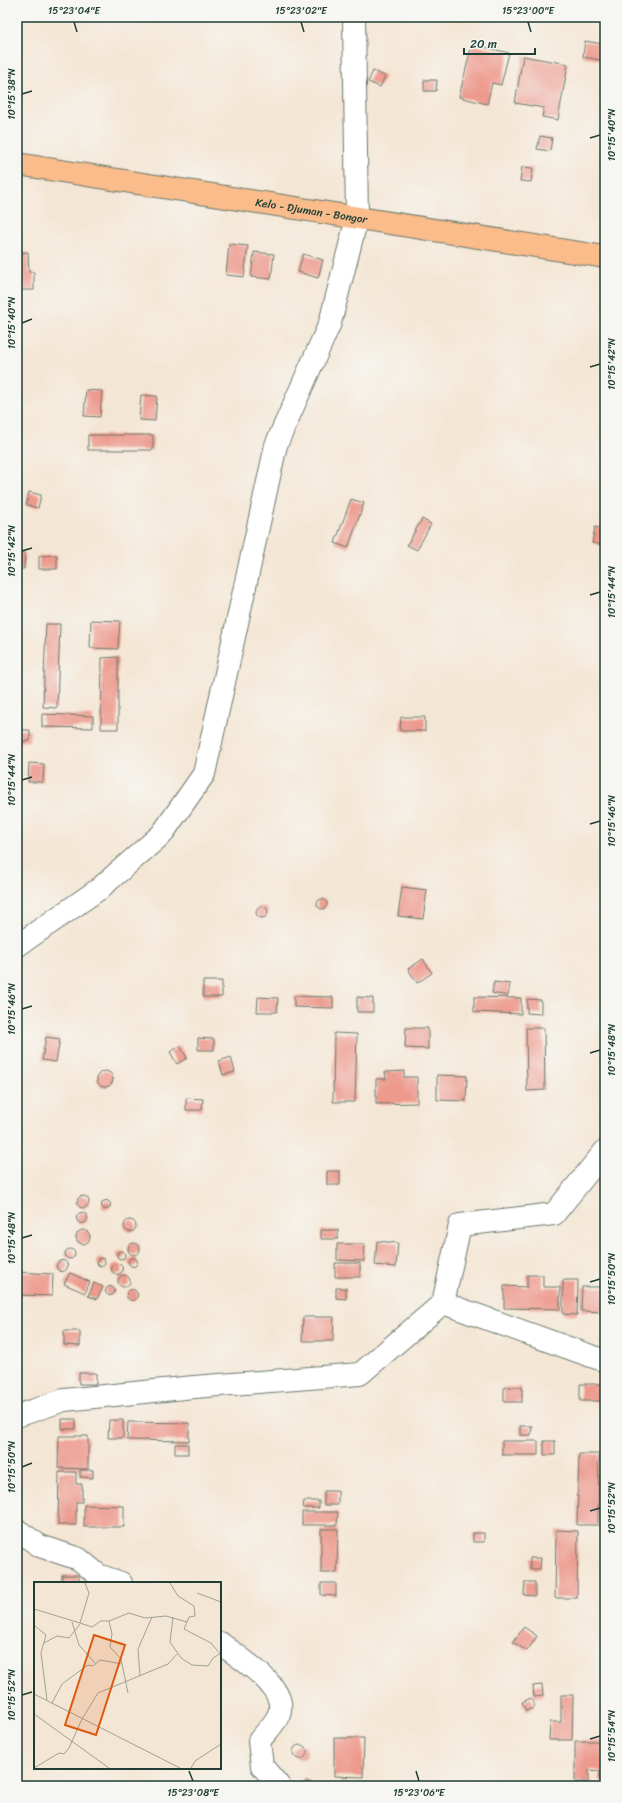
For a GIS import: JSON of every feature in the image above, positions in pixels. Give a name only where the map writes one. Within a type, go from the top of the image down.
[{"type":"highway","name":"Kelo - Djuman - Bongor","points":[[17,164],[605,257]]},
{"type":"street","points":[[17,946],[100,889],[162,834],[204,774],[276,445],[330,323],[357,218],[354,17]]},
{"type":"street","points":[[17,1416],[64,1400],[194,1387],[360,1374],[443,1303],[460,1224],[554,1214],[605,1151]]},
{"type":"street","points":[[443,1303],[605,1361]]},
{"type":"street","points":[[17,1530],[40,1546],[79,1559],[98,1575],[118,1582]]},
{"type":"street","points":[[221,1644],[269,1681],[280,1700],[279,1716],[259,1741],[262,1766],[279,1786]]},
{"type":"building","points":[[604,36],[605,61],[583,57],[585,41],[603,44]]},
{"type":"building","points":[[472,44],[509,53],[501,85],[492,83],[487,104],[459,97]]},
{"type":"building","points":[[523,56],[568,64],[558,120],[542,117],[544,108],[515,103]]},
{"type":"building","points":[[373,71],[385,76],[380,87],[368,82]]},
{"type":"building","points":[[424,80],[437,80],[436,91],[424,91]]},
{"type":"building","points":[[540,136],[552,138],[550,151],[537,149]]},
{"type":"building","points":[[522,167],[533,168],[531,182],[520,181]]},
{"type":"building","points":[[229,244],[248,246],[244,277],[226,275]]},
{"type":"building","points":[[28,252],[29,272],[34,272],[34,290],[17,290],[17,253]]},
{"type":"building","points":[[254,252],[274,254],[271,279],[251,277]]},
{"type":"building","points":[[303,254],[323,260],[318,278],[298,272]]},
{"type":"building","points":[[86,390],[102,391],[100,417],[84,416]]},
{"type":"building","points":[[141,395],[157,396],[155,421],[139,420]]},
{"type":"building","points":[[88,435],[153,435],[153,450],[88,450]]},
{"type":"building","points":[[29,492],[41,495],[38,508],[26,505]]},
{"type":"building","points":[[351,499],[364,503],[348,548],[335,543]]},
{"type":"building","points":[[422,519],[431,524],[417,550],[407,545]]},
{"type":"building","points":[[595,527],[605,529],[605,545],[592,543]]},
{"type":"building","points":[[17,552],[25,553],[24,569],[17,569]]},
{"type":"building","points":[[57,555],[57,569],[39,569],[39,556]]},
{"type":"building","points":[[91,620],[120,621],[118,649],[90,648]]},
{"type":"building","points":[[46,624],[60,624],[57,708],[43,707]]},
{"type":"building","points":[[118,657],[118,729],[101,729],[102,658]]},
{"type":"building","points":[[42,714],[93,716],[93,728],[42,727]]},
{"type":"building","points":[[401,717],[425,717],[425,731],[400,731]]},
{"type":"building","points":[[17,730],[30,730],[30,741],[17,742]]},
{"type":"building","points":[[29,763],[44,764],[43,782],[28,782]]},
{"type":"building","points":[[402,887],[427,890],[423,919],[398,916]]},
{"type":"building","points":[[320,899],[324,899],[327,904],[324,909],[320,909],[317,906],[317,902]]},
{"type":"building","points":[[264,906],[267,907],[267,917],[260,918],[257,917],[256,910],[257,907]]},
{"type":"building","points":[[423,959],[432,973],[417,983],[408,969]]},
{"type":"building","points":[[203,981],[222,981],[222,997],[203,997]]},
{"type":"building","points":[[494,982],[510,984],[508,996],[492,993]]},
{"type":"building","points":[[294,996],[333,997],[333,1008],[294,1007]]},
{"type":"building","points":[[258,997],[278,998],[277,1012],[257,1012]]},
{"type":"building","points":[[357,997],[373,998],[373,1012],[357,1012]]},
{"type":"building","points":[[474,997],[521,998],[521,1014],[474,1012]]},
{"type":"building","points":[[527,999],[541,1000],[541,1014],[527,1013]]},
{"type":"building","points":[[406,1028],[428,1028],[428,1049],[405,1048]]},
{"type":"building","points":[[526,1028],[544,1028],[545,1090],[527,1091]]},
{"type":"building","points":[[334,1033],[357,1034],[355,1102],[333,1102]]},
{"type":"building","points":[[46,1037],[60,1039],[56,1062],[42,1060]]},
{"type":"building","points":[[198,1038],[214,1039],[214,1050],[198,1050]]},
{"type":"building","points":[[180,1046],[187,1058],[177,1064],[170,1052]]},
{"type":"building","points":[[231,1057],[235,1072],[223,1075],[219,1061]]},
{"type":"building","points":[[102,1071],[108,1071],[113,1076],[111,1085],[108,1087],[102,1087],[97,1082],[97,1076]]},
{"type":"building","points":[[404,1071],[404,1077],[417,1077],[417,1103],[376,1104],[376,1079],[386,1079],[385,1072]]},
{"type":"building","points":[[437,1075],[467,1076],[466,1101],[437,1100]]},
{"type":"building","points":[[186,1098],[203,1099],[202,1110],[186,1110]]},
{"type":"building","points":[[327,1171],[340,1171],[340,1185],[327,1185]]},
{"type":"building","points":[[83,1196],[87,1198],[89,1202],[87,1206],[83,1208],[79,1206],[77,1202],[79,1198]]},
{"type":"building","points":[[104,1201],[108,1201],[110,1205],[108,1209],[104,1209],[102,1207],[102,1203]]},
{"type":"building","points":[[82,1212],[86,1214],[88,1218],[86,1222],[82,1224],[78,1222],[76,1218],[78,1214]]},
{"type":"building","points":[[128,1220],[132,1220],[136,1226],[132,1232],[128,1232],[124,1228],[124,1224]]},
{"type":"building","points":[[83,1230],[88,1232],[90,1237],[88,1242],[83,1244],[78,1242],[76,1237],[78,1232]]},
{"type":"building","points":[[321,1230],[338,1230],[338,1239],[321,1239]]},
{"type":"building","points":[[377,1241],[398,1243],[396,1267],[375,1265]]},
{"type":"building","points":[[132,1243],[136,1243],[140,1249],[136,1255],[132,1255],[128,1251],[128,1247]]},
{"type":"building","points":[[337,1244],[365,1244],[364,1261],[337,1260]]},
{"type":"building","points":[[68,1249],[72,1249],[74,1250],[74,1258],[68,1259],[65,1256],[65,1252]]},
{"type":"building","points":[[119,1251],[123,1251],[125,1255],[123,1259],[119,1259],[117,1257],[117,1253]]},
{"type":"building","points":[[133,1257],[138,1262],[133,1267],[128,1262]]},
{"type":"building","points":[[99,1258],[103,1258],[105,1262],[103,1266],[99,1266],[97,1264],[97,1260]]},
{"type":"building","points":[[62,1260],[66,1262],[68,1266],[66,1270],[62,1272],[58,1270],[56,1266],[58,1262]]},
{"type":"building","points":[[335,1263],[360,1263],[360,1277],[335,1277]]},
{"type":"building","points":[[115,1264],[119,1264],[121,1265],[121,1273],[115,1274],[112,1271],[112,1267]]},
{"type":"building","points":[[17,1272],[53,1274],[52,1296],[17,1295]]},
{"type":"building","points":[[70,1273],[90,1282],[85,1293],[64,1284]]},
{"type":"building","points":[[124,1275],[128,1277],[130,1281],[128,1285],[124,1287],[120,1285],[118,1281],[120,1277]]},
{"type":"building","points":[[527,1275],[543,1275],[543,1287],[560,1287],[560,1309],[504,1308],[504,1286],[527,1287]]},
{"type":"building","points":[[563,1280],[578,1280],[577,1315],[563,1314]]},
{"type":"building","points":[[94,1283],[103,1287],[97,1299],[88,1296]]},
{"type":"building","points":[[110,1286],[115,1291],[110,1296],[105,1291]]},
{"type":"building","points":[[582,1287],[605,1287],[605,1312],[581,1311]]},
{"type":"building","points":[[336,1288],[346,1288],[346,1299],[336,1298]]},
{"type":"building","points":[[130,1290],[134,1290],[136,1291],[136,1299],[130,1300],[127,1297],[127,1293]]},
{"type":"building","points":[[303,1317],[334,1317],[333,1341],[302,1341]]},
{"type":"building","points":[[64,1331],[80,1331],[80,1346],[64,1345]]},
{"type":"building","points":[[79,1373],[96,1373],[96,1384],[79,1384]]},
{"type":"building","points":[[580,1384],[605,1384],[605,1401],[580,1401]]},
{"type":"building","points":[[504,1387],[522,1387],[522,1402],[504,1402]]},
{"type":"building","points":[[62,1419],[76,1419],[76,1429],[62,1429]]},
{"type":"building","points":[[109,1420],[123,1420],[123,1438],[108,1438]]},
{"type":"building","points":[[128,1422],[189,1423],[189,1441],[127,1440]]},
{"type":"building","points":[[520,1426],[532,1426],[531,1435],[520,1435]]},
{"type":"building","points":[[59,1436],[88,1436],[88,1469],[58,1468]]},
{"type":"building","points":[[502,1441],[538,1441],[538,1455],[502,1455]]},
{"type":"building","points":[[544,1441],[555,1441],[555,1455],[544,1455]]},
{"type":"building","points":[[175,1444],[188,1444],[188,1454],[175,1454]]},
{"type":"building","points":[[579,1454],[599,1454],[598,1525],[577,1525]]},
{"type":"building","points":[[80,1470],[93,1470],[93,1478],[80,1477]]},
{"type":"building","points":[[59,1472],[76,1472],[76,1484],[82,1484],[82,1502],[76,1502],[76,1525],[58,1525]]},
{"type":"building","points":[[324,1491],[338,1491],[338,1505],[324,1505]]},
{"type":"building","points":[[304,1501],[319,1501],[319,1508],[303,1508]]},
{"type":"building","points":[[84,1505],[124,1506],[124,1527],[84,1527]]},
{"type":"building","points":[[302,1512],[338,1512],[337,1525],[302,1525]]},
{"type":"building","points":[[321,1529],[338,1529],[337,1573],[321,1573]]},
{"type":"building","points":[[556,1530],[578,1531],[577,1598],[555,1598]]},
{"type":"building","points":[[473,1533],[484,1533],[484,1542],[473,1542]]},
{"type":"building","points":[[530,1558],[541,1558],[540,1569],[530,1569]]},
{"type":"building","points":[[62,1575],[79,1575],[79,1582],[62,1582]]},
{"type":"building","points":[[525,1582],[535,1582],[535,1596],[524,1595]]},
{"type":"building","points":[[321,1583],[336,1583],[336,1596],[321,1595]]},
{"type":"building","points":[[524,1627],[537,1636],[527,1651],[513,1642]]},
{"type":"building","points":[[542,1685],[543,1696],[534,1697],[533,1686]]},
{"type":"building","points":[[561,1695],[573,1695],[572,1740],[549,1740],[550,1722],[561,1722]]},
{"type":"building","points":[[531,1698],[535,1707],[526,1711],[522,1702]]},
{"type":"building","points":[[334,1738],[364,1738],[363,1777],[334,1776]]},
{"type":"building","points":[[575,1741],[605,1741],[605,1782],[600,1782],[600,1771],[589,1770],[589,1782],[575,1782]]},
{"type":"building","points":[[297,1745],[303,1745],[307,1749],[307,1755],[303,1759],[297,1759],[293,1755],[293,1749]]},
{"type":"building","points":[[306,1781],[310,1782],[314,1786],[300,1786]]}]
